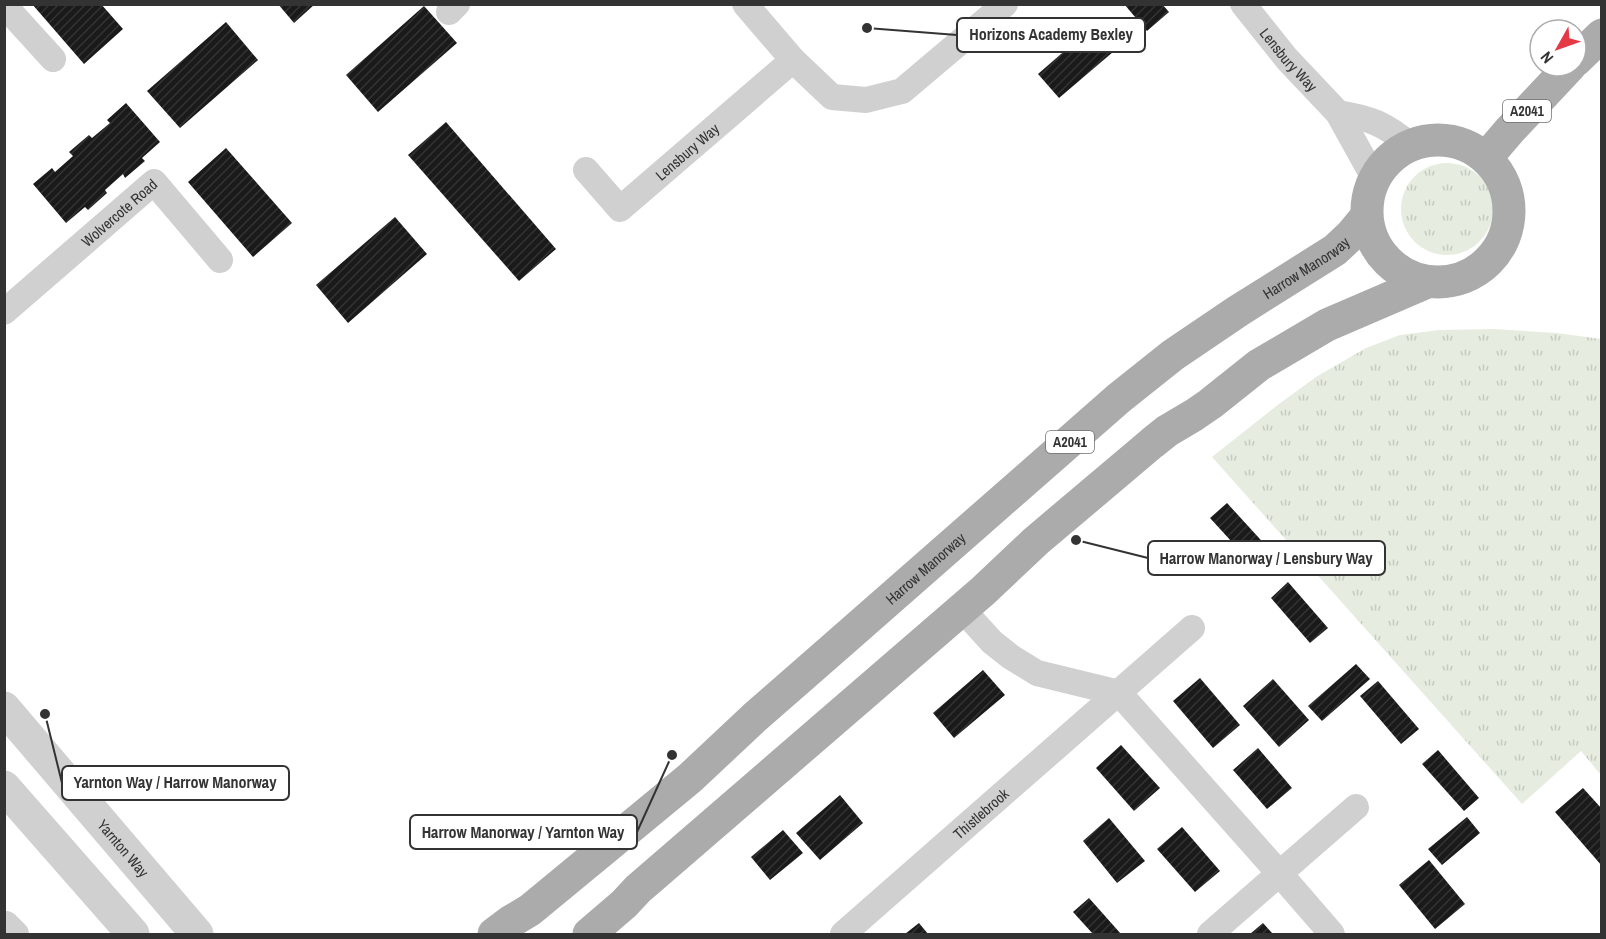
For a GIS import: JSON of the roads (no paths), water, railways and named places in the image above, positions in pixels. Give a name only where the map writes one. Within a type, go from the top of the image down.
[{"type":"main road","points":[[1588,48],[1602,35]]},
{"type":"main road","name":"A2041","points":[[1486,158],[1559,78]]},
{"type":"main road","points":[[1427,140],[1450,141],[1470,147],[1486,158],[1499,174],[1507,193],[1510,214],[1506,234],[1497,253],[1484,267],[1469,276],[1453,282],[1426,282],[1415,279],[1390,265],[1374,245],[1366,217],[1368,195],[1374,178],[1390,158],[1410,145],[1427,140]]},
{"type":"main road","name":"Harrow Manorway","points":[[494,934],[530,910],[690,778],[807,671],[1119,398],[1173,355],[1335,250],[1366,217]]},
{"type":"main road","points":[[589,934],[962,609],[1036,541],[1167,430],[1194,415],[1259,365],[1327,325],[1426,282]]},
{"type":"street","points":[[745,4],[793,60],[832,97],[866,100],[902,91],[1005,4]]},
{"type":"street","name":"Lensbury Way","points":[[1243,4],[1287,59],[1338,113],[1374,178]]},
{"type":"street","points":[[4,5],[53,59]]},
{"type":"street","name":"Lensbury Way","points":[[586,170],[620,209],[793,60]]},
{"type":"street","points":[[1338,113],[1377,122],[1394,131],[1410,145]]},
{"type":"street","name":"Wolvercote Road","points":[[4,312],[154,182],[220,260]]},
{"type":"street","points":[[962,609],[992,642],[1037,673],[1119,693],[1332,934]]},
{"type":"street","name":"Thistlebrook","points":[[843,934],[1192,628]]},
{"type":"street","name":"Yarnton Way","points":[[4,708],[197,934]]},
{"type":"street","points":[[4,787],[133,934]]},
{"type":"street","points":[[1210,934],[1356,807]]},
{"type":"street","points":[[4,926],[6,924],[16,934]]},
{"type":"place","name":"Horizons Academy Bexley","points":[[867,28]]},
{"type":"place","name":"Harrow Manorway / Lensbury Way","points":[[1076,540]]},
{"type":"place","name":"Yarnton Way / Harrow Manorway","points":[[45,714]]},
{"type":"place","name":"Harrow Manorway / Yarnton Way","points":[[672,755]]}]
